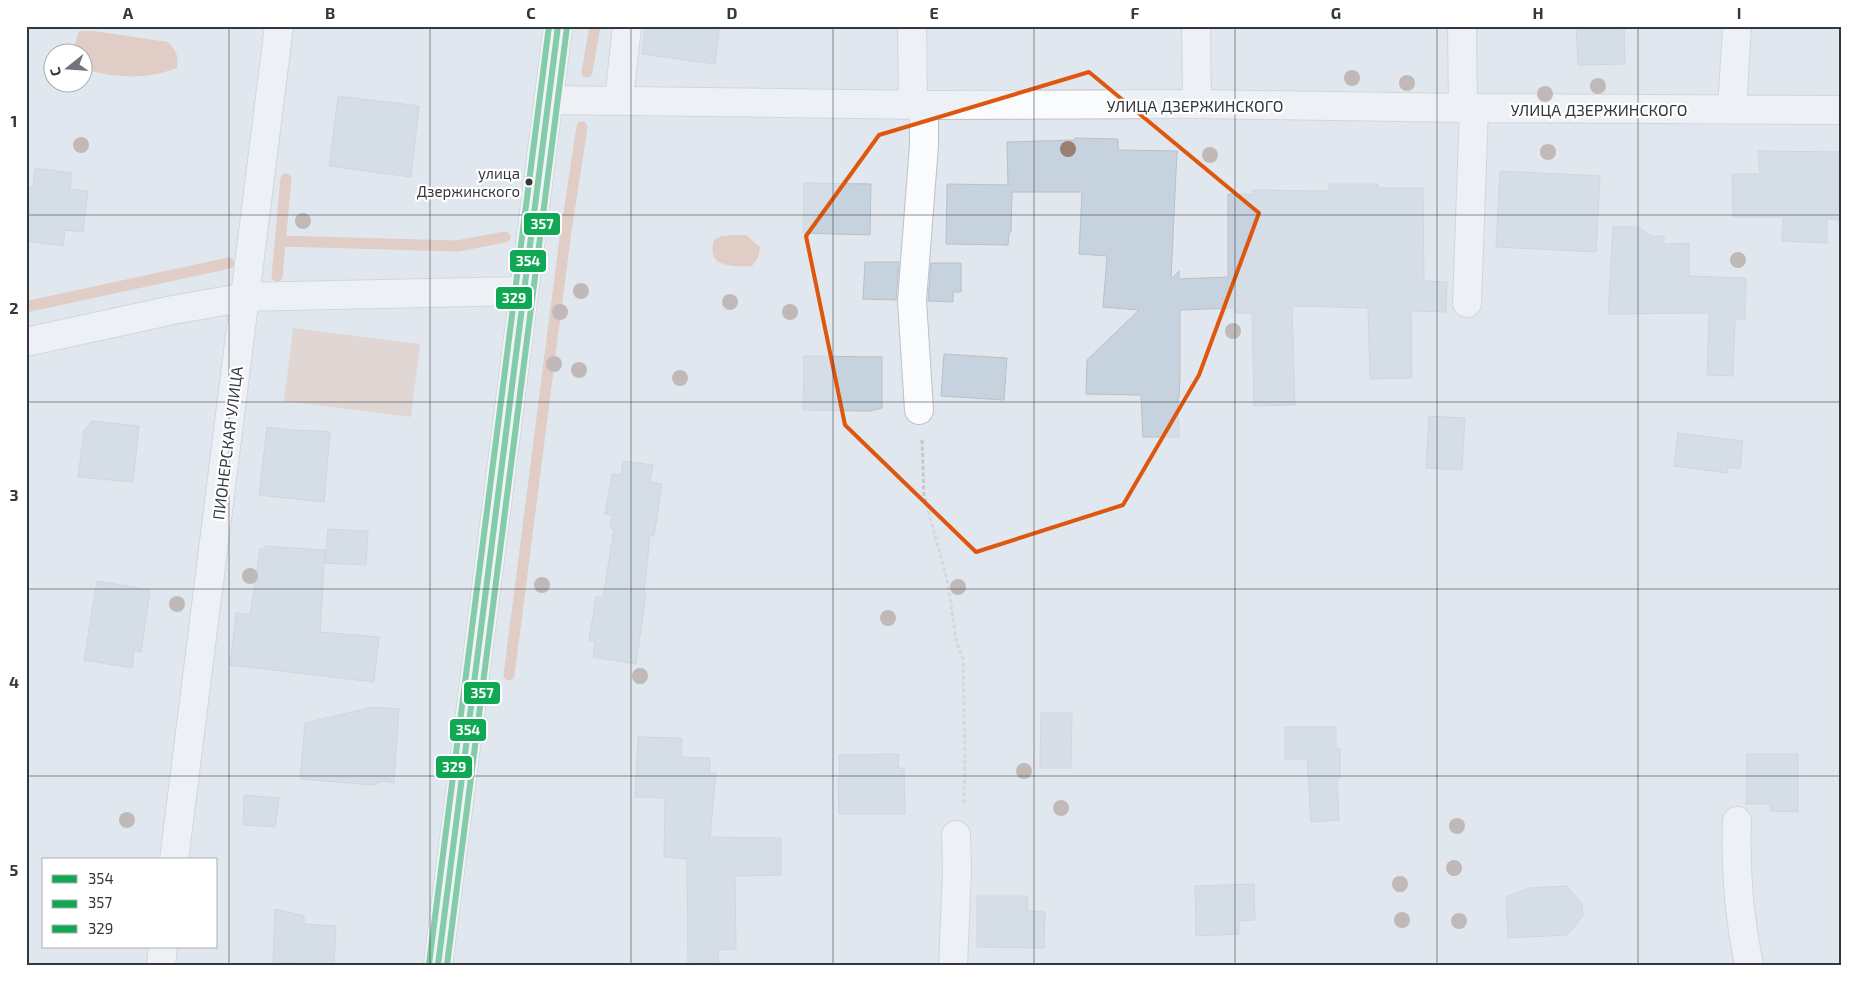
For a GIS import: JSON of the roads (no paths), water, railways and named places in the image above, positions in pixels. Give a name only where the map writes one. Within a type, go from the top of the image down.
[{"type":"street","name":"ПИОНЕРСКАЯ УЛИЦА","points":[[174,858],[279,26]]},
{"type":"street","points":[[438,965],[558,26]]},
{"type":"street","points":[[619,100],[627,26]]},
{"type":"street","points":[[912,26],[924,145],[912,301],[919,410]]},
{"type":"street","points":[[1196,26],[1197,104]]},
{"type":"street","points":[[1462,26],[1469,108],[1467,303]]},
{"type":"street","points":[[1732,109],[1737,26]]},
{"type":"street","name":"УЛИЦА ДЗЕРЖИНСКОГО","points":[[548,100],[919,105],[1197,104],[1841,110]]},
{"type":"street","points":[[26,342],[173,310],[246,297],[524,291]]},
{"type":"street","points":[[1737,821],[1735,858],[1738,896],[1749,965]]},
{"type":"street","points":[[953,965],[957,871],[956,835]]},
{"type":"street","points":[[161,965],[163,948]]},
{"type":"waterway","points":[[587,72],[595,26]]},
{"type":"waterway","points":[[509,675],[565,238],[582,127]]},
{"type":"waterway","points":[[277,276],[286,179]]},
{"type":"waterway","points":[[280,241],[457,246],[505,237]]},
{"type":"waterway","points":[[30,306],[229,263]]},
{"type":"place","name":"улица Дзержинского","points":[[529,182]]}]
